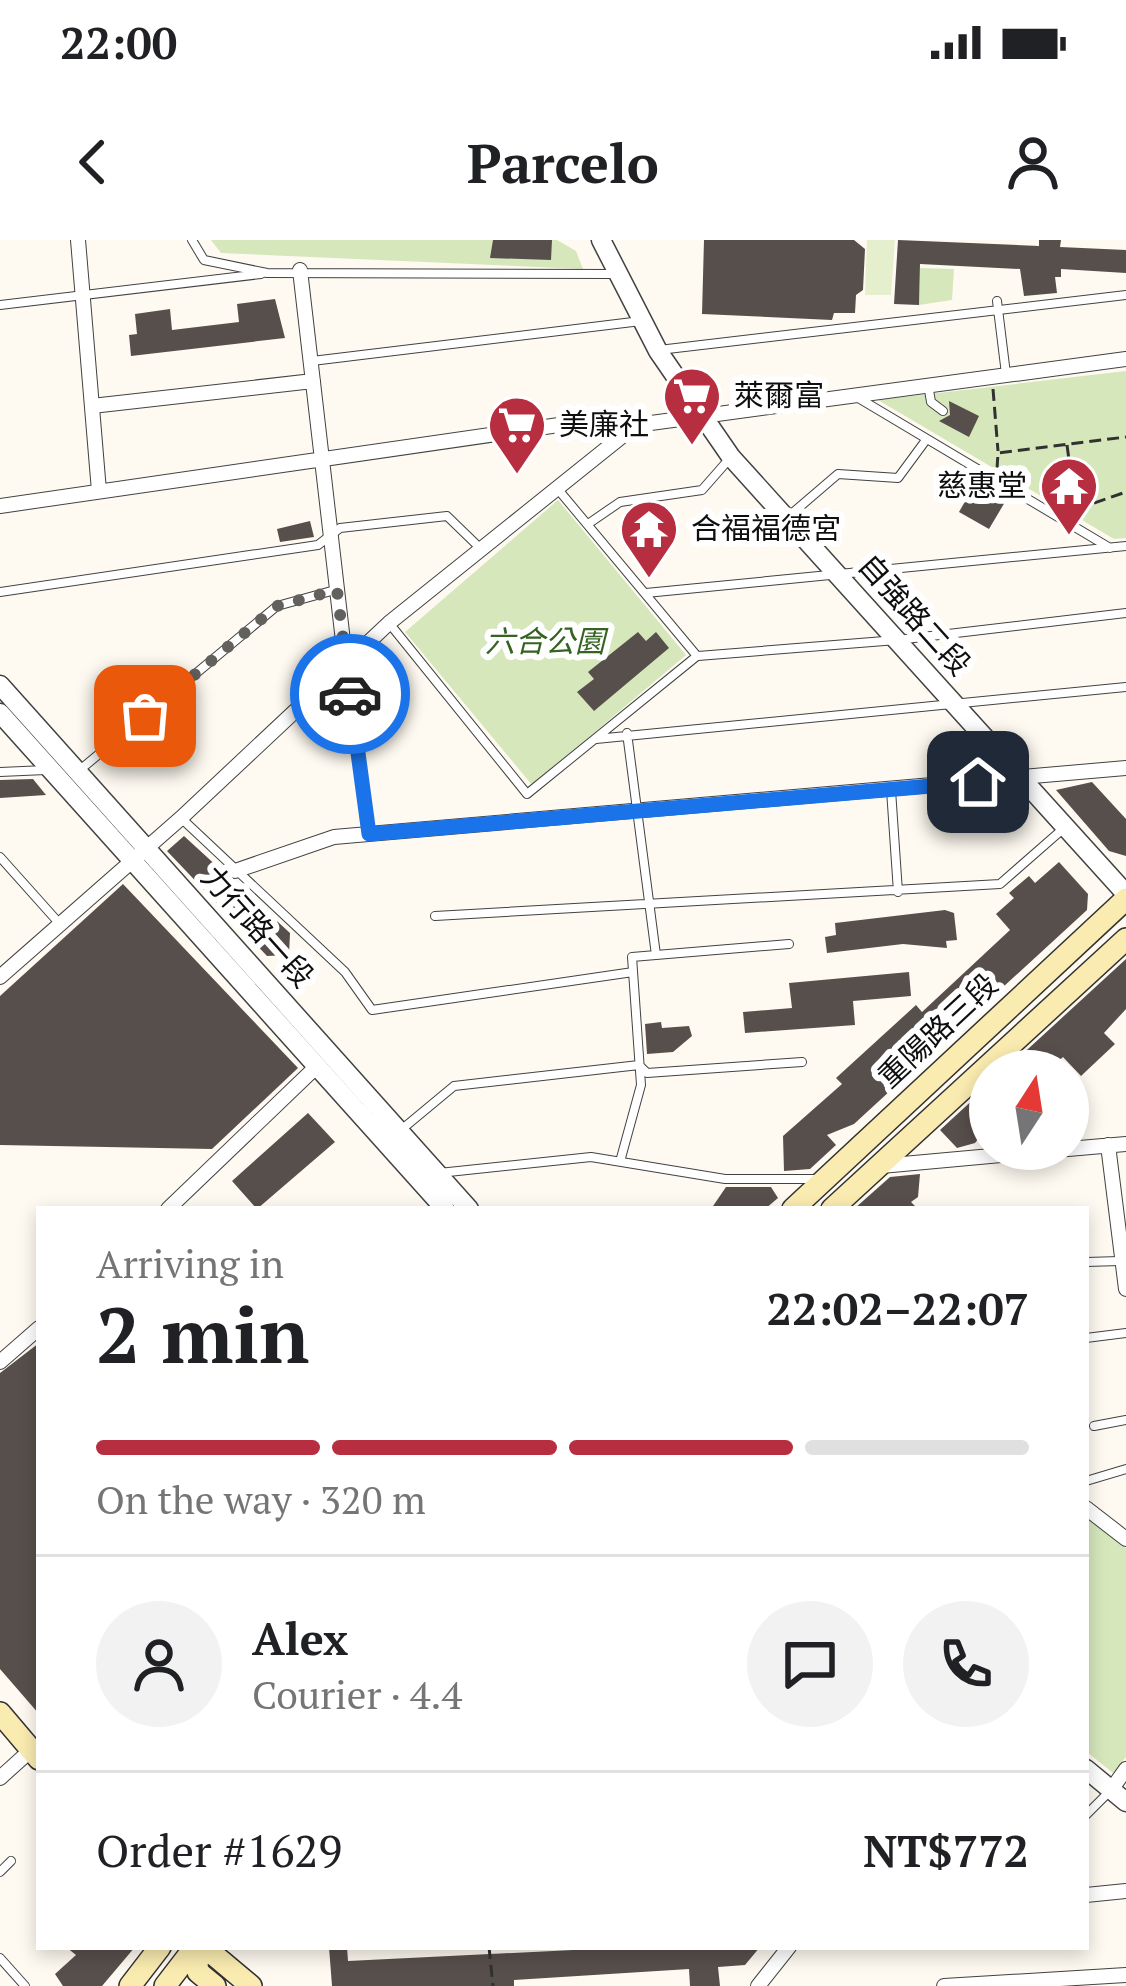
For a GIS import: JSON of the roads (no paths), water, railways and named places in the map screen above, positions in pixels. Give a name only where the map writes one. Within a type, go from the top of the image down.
[{"type":"main road","name":"重陽路三段","points":[[796,1206],[1126,897]]},
{"type":"main road","name":"重陽路三段","points":[[835,1206],[1126,939]]},
{"type":"main road","points":[[0,1713],[35,1754]]},
{"type":"main road","points":[[130,1986],[158,1950]]},
{"type":"main road","points":[[165,1986],[193,1950]]},
{"type":"main road","points":[[195,1950],[198,1972],[215,1986]]},
{"type":"main road","points":[[203,1950],[251,1986]]},
{"type":"street","points":[[78,240],[99,491]]},
{"type":"street","name":"自強路二段","points":[[602,240],[658,350],[731,457],[1126,897]]},
{"type":"street","points":[[300,270],[346,667]]},
{"type":"street","points":[[0,506],[600,419],[636,425],[1126,359]]},
{"type":"street","points":[[92,406],[313,381]]},
{"type":"street","points":[[1,975],[181,818],[389,623],[636,425]]},
{"type":"street","name":"力行路一段","points":[[0,686],[79,771],[139,853],[316,1067],[438,1174],[466,1206]]},
{"type":"street","name":"力行路一段","points":[[0,713],[50,770],[139,853],[393,1137],[443,1206]]},
{"type":"street","points":[[235,871],[299,847],[369,834],[1126,768]]},
{"type":"street","points":[[171,1206],[316,1067]]},
{"type":"street","points":[[1089,1147],[1126,1144]]},
{"type":"street","points":[[1108,1145],[1122,1225],[1126,1289]]},
{"type":"street","points":[[876,1166],[969,1158]]},
{"type":"street","points":[[0,1362],[36,1331]]},
{"type":"street","points":[[1089,1510],[1120,1534],[1126,1518]]},
{"type":"street","points":[[0,1778],[35,1754]]},
{"type":"street","points":[[1089,1771],[1119,1796],[1126,1769]]},
{"type":"street","points":[[1089,1894],[1126,1892]]},
{"type":"street","points":[[758,1986],[787,1950]]},
{"type":"street","points":[[944,1986],[1126,1975]]},
{"type":"lane","points":[[192,240],[204,260],[267,273]]},
{"type":"lane","points":[[0,305],[300,270],[616,274]]},
{"type":"lane","points":[[658,350],[1126,295]]},
{"type":"lane","points":[[998,301],[999,375]]},
{"type":"lane","points":[[311,362],[641,321]]},
{"type":"lane","points":[[928,384],[931,402],[943,411]]},
{"type":"lane","points":[[853,395],[1110,548]]},
{"type":"lane","points":[[786,518],[838,474],[898,478],[926,440]]},
{"type":"lane","points":[[588,524],[620,502],[702,490],[731,457]]},
{"type":"lane","points":[[556,487],[697,656]]},
{"type":"lane","points":[[0,592],[318,545],[340,529],[447,516],[480,548]]},
{"type":"lane","points":[[646,593],[1126,546]]},
{"type":"lane","points":[[79,771],[277,606],[337,590]]},
{"type":"lane","points":[[389,623],[527,794],[697,656],[897,640],[1126,613]]},
{"type":"lane","points":[[346,667],[369,834]]},
{"type":"lane","points":[[596,739],[1126,687]]},
{"type":"lane","points":[[627,733],[656,955]]},
{"type":"lane","points":[[0,772],[50,770]]},
{"type":"lane","points":[[892,790],[898,892]]},
{"type":"lane","points":[[181,818],[345,972],[371,1010],[634,972]]},
{"type":"lane","points":[[435,916],[1000,884],[1065,827]]},
{"type":"lane","points":[[0,857],[59,923]]},
{"type":"lane","points":[[621,1158],[638,1107],[632,957],[789,944]]},
{"type":"lane","points":[[393,1137],[454,1087],[639,1066],[647,1073],[802,1062]]},
{"type":"lane","points":[[438,1174],[534,1159],[621,1158],[725,1179],[823,1179]]},
{"type":"lane","points":[[1089,1262],[1124,1262]]},
{"type":"lane","points":[[1089,1338],[1126,1333]]},
{"type":"lane","points":[[1094,1426],[1126,1420]]},
{"type":"lane","points":[[1089,1480],[1126,1469]]},
{"type":"lane","points":[[1089,1813],[1119,1796]]},
{"type":"lane","points":[[0,1872],[11,1862]]},
{"type":"lane","points":[[0,1958],[25,1986]]},
{"type":"place","name":"萊爾富","points":[[692,447]]},
{"type":"place","name":"美廉社","points":[[517,476]]},
{"type":"place","name":"慈惠堂","points":[[1069,537]]},
{"type":"place","name":"合福福德宮","points":[[649,580]]},
{"type":"park label","name":"六合公園","points":[[545,642]]}]
